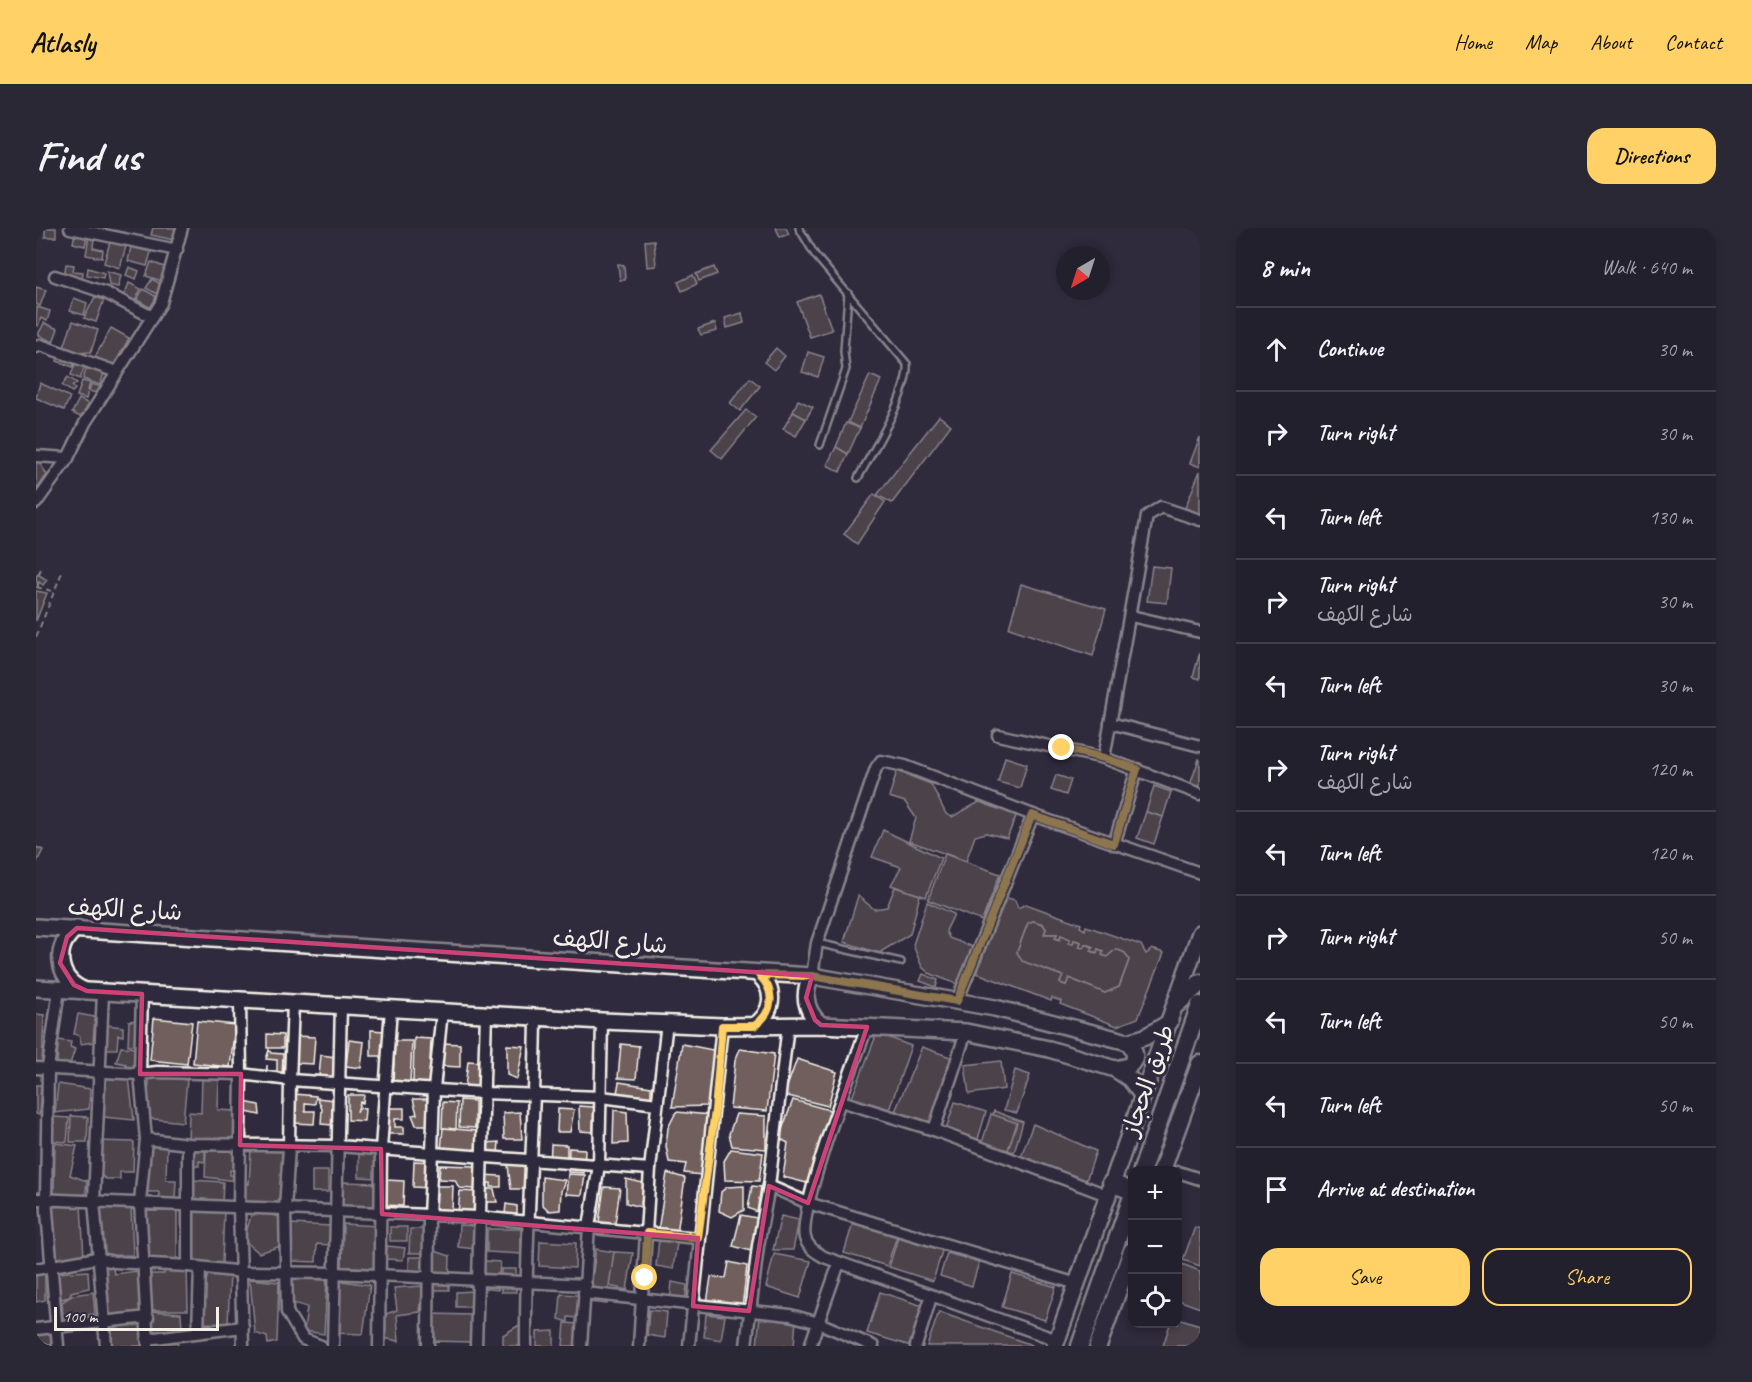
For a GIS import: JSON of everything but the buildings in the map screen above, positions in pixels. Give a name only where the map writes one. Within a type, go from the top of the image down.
[{"type":"main road","name":"شارع الكهف","points":[[36,927],[759,975],[812,976],[995,1008],[1128,1042]]},
{"type":"main road","points":[[77,928],[63,943],[60,963],[69,981],[87,991]]},
{"type":"main road","points":[[1056,1343],[1142,1095],[1177,1004],[1200,933]]},
{"type":"main road","points":[[754,1026],[767,1015],[771,1003],[770,990],[759,975]]},
{"type":"main road","points":[[812,976],[806,991],[807,1006],[821,1024]]},
{"type":"main road","points":[[1177,1004],[1200,983]]},
{"type":"main road","points":[[36,988],[602,1021],[722,1026],[821,1024],[966,1032],[1049,1049],[1114,1069],[1130,1079],[1142,1095]]},
{"type":"main road","name":"طريق الحجاز","points":[[1143,1166],[1200,1005]]},
{"type":"main road","points":[[1114,1069],[1126,1068],[1134,1060],[1134,1051],[1128,1042],[1145,1037],[1170,1022]]},
{"type":"main road","name":"طريق الحجاز","points":[[1170,1166],[1200,1067]]},
{"type":"main road","points":[[1109,1189],[1128,1191]]},
{"type":"main road","points":[[1080,1346],[1128,1208]]},
{"type":"main road","points":[[1098,1346],[1128,1262]]},
{"type":"street","points":[[70,228],[92,230],[177,250]]},
{"type":"street","points":[[37,501],[68,458],[117,372],[161,303],[182,228]]},
{"type":"street","points":[[55,276],[106,293],[152,317]]},
{"type":"street","points":[[36,346],[40,345],[117,372]]},
{"type":"street","points":[[36,456],[68,458]]},
{"type":"street","points":[[1104,758],[1143,538],[1151,512],[1161,507],[1200,520]]},
{"type":"street","points":[[1131,616],[1200,632]]},
{"type":"street","points":[[1110,723],[1200,746]]},
{"type":"street","points":[[998,735],[1104,758],[1200,794]]},
{"type":"street","points":[[812,976],[817,944],[876,768],[881,761],[905,766],[1032,815],[1200,873]]},
{"type":"street","points":[[1114,844],[1137,769]]},
{"type":"street","points":[[957,1001],[1032,815]]},
{"type":"street","points":[[58,1346],[41,1199],[41,1126],[59,989]]},
{"type":"street","points":[[103,992],[94,1201],[106,1346]]},
{"type":"street","points":[[142,994],[140,1074],[146,1139],[140,1202],[142,1263],[148,1317],[147,1343],[198,1332],[243,1328]]},
{"type":"street","points":[[240,1000],[239,1208],[243,1272],[243,1346]]},
{"type":"street","points":[[293,1003],[284,1271],[290,1321],[303,1339],[321,1346]]},
{"type":"street","points":[[333,1346],[341,1005]]},
{"type":"street","points":[[379,1346],[381,1149],[391,1008]]},
{"type":"street","points":[[428,1346],[429,1216],[434,1089],[442,1011]]},
{"type":"street","points":[[476,1346],[478,1217],[486,1014]]},
{"type":"street","points":[[526,1346],[525,1283],[535,1095],[536,1016]]},
{"type":"street","points":[[581,1346],[589,1227],[598,1165],[602,1021]]},
{"type":"street","points":[[639,1346],[644,1300],[650,1169],[667,1022]]},
{"type":"street","points":[[746,1346],[749,1311],[769,1186],[788,1025]]},
{"type":"street","points":[[689,1346],[698,1238],[715,1110],[722,1026]]},
{"type":"street","points":[[867,1027],[808,1203],[805,1237],[810,1247],[839,1263],[1056,1343]]},
{"type":"street","points":[[934,1130],[966,1032]]},
{"type":"street","points":[[36,1068],[140,1074],[157,1072],[241,1074],[290,1080],[483,1093],[601,1097],[657,1104]]},
{"type":"street","points":[[841,1101],[1109,1189]]},
{"type":"street","points":[[146,1139],[188,1144],[240,1144],[289,1148],[338,1146],[650,1169]]},
{"type":"street","points":[[188,1144],[188,1266]]},
{"type":"street","points":[[1182,1174],[1200,1179]]},
{"type":"street","points":[[769,1186],[808,1203],[1077,1284]]},
{"type":"street","points":[[41,1199],[478,1217],[698,1238]]},
{"type":"street","points":[[36,1269],[97,1258],[114,1262],[243,1272],[284,1271],[525,1283],[585,1289],[693,1306],[790,1315],[819,1323],[873,1346]]},
{"type":"street","points":[[810,1346],[839,1263]]},
{"type":"street","points":[[198,1332],[200,1268]]},
{"type":"street","points":[[916,1346],[931,1297]]},
{"type":"street","points":[[36,1329],[104,1324],[148,1317]]},
{"type":"lane","points":[[799,228],[815,255],[907,364],[908,376],[881,436],[858,478]]},
{"type":"lane","points":[[820,445],[846,369],[844,351],[848,293]]},
{"type":"lane","points":[[817,944],[901,962]]},
{"type":"path","points":[[36,637],[37,628],[62,572]]},
{"type":"path","points":[[36,587],[52,591]]},
{"type":"highlighted area","points":[[77,928],[812,976],[806,998],[815,1020],[821,1025],[867,1027],[808,1203],[769,1186],[749,1311],[693,1306],[698,1238],[382,1214],[381,1149],[240,1145],[241,1074],[140,1074],[142,994],[87,991],[74,985],[60,963],[67,937]]},
{"type":"route","points":[[645,1278],[647,1233],[698,1238],[715,1110],[722,1026],[754,1026],[767,1015],[771,1003],[770,990],[759,975],[812,976],[957,1001],[1032,815],[1114,844],[1137,769],[1062,748]]}]
